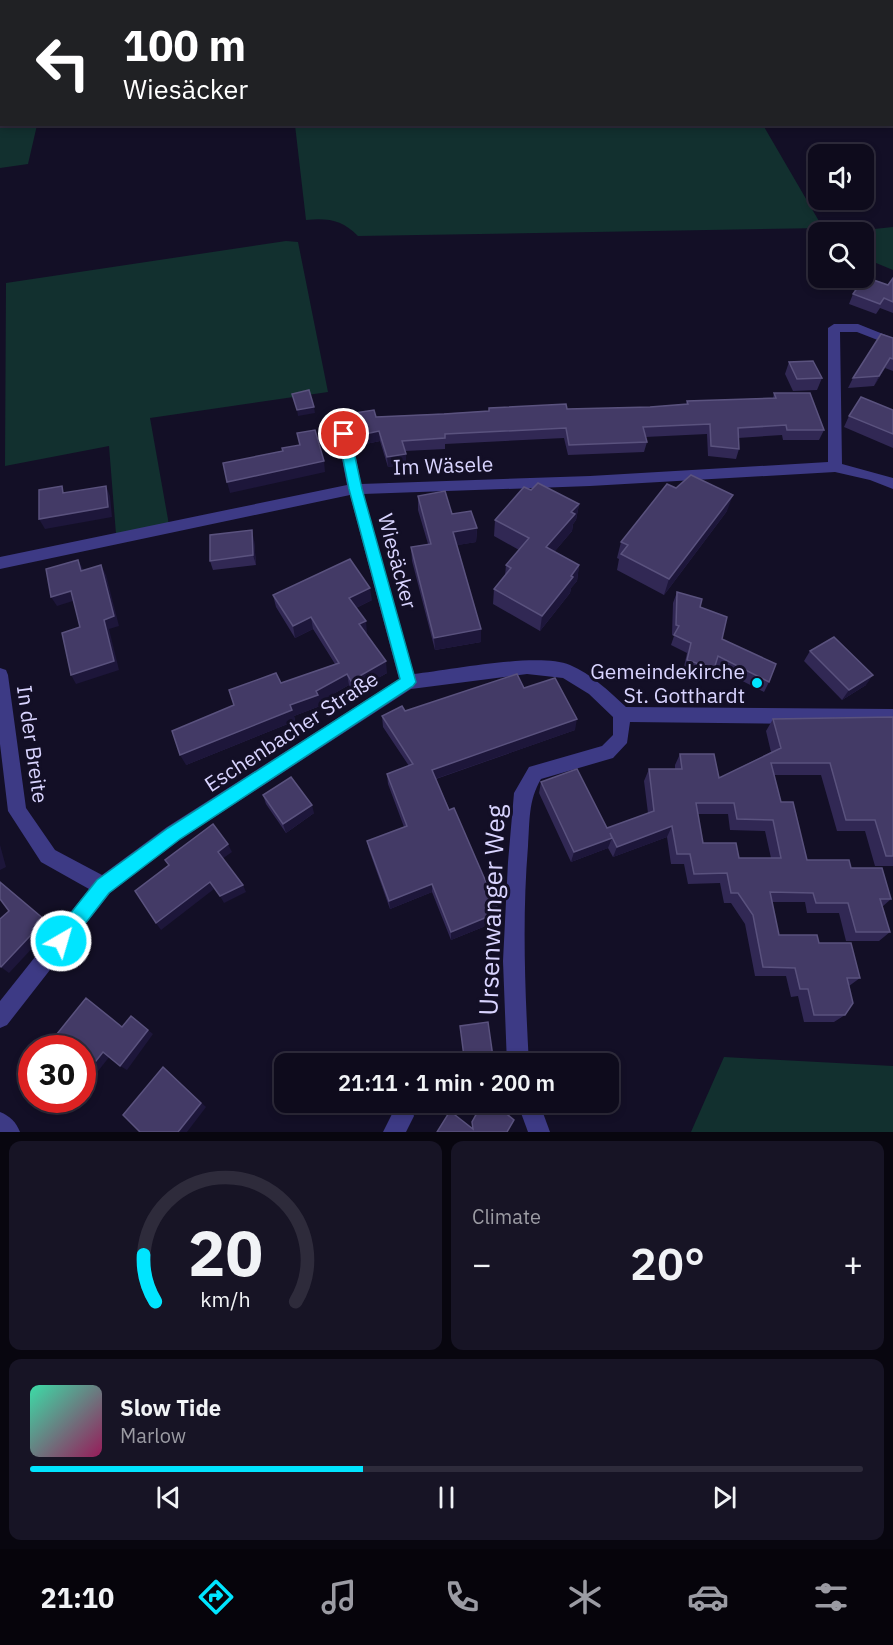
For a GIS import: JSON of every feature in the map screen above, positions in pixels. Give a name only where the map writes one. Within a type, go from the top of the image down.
[{"type":"street","points":[[835,467],[834,328],[858,328],[893,342]]},
{"type":"street","name":"Wiesäcker","points":[[341,416],[355,489],[408,682]]},
{"type":"street","name":"Im Wäsele","points":[[0,563],[355,489],[590,481],[835,467],[873,476],[893,484]]},
{"type":"street","name":"Eschenbacher Straße","points":[[0,1018],[103,886],[174,833],[408,682],[527,668],[566,670],[595,689],[622,714]]},
{"type":"street","name":"In der Breite","points":[[0,675],[17,811],[48,856],[103,886]]},
{"type":"street","points":[[622,714],[893,717]]},
{"type":"street","name":"Ursenwanger Weg","points":[[517,1053],[513,961],[517,862],[523,793],[534,773],[608,752],[621,738],[622,714]]},
{"type":"street","points":[[532,1113],[539,1132]]},
{"type":"street","points":[[0,1123],[9,1132]]},
{"type":"green space","points":[[0,126],[37,126],[28,164],[0,168]]},
{"type":"green space","points":[[295,126],[764,126],[808,202],[808,210],[813,210],[820,222],[808,222],[808,228],[358,236],[341,223],[322,219],[306,220]]},
{"type":"green space","points":[[893,227],[893,270],[874,262],[874,229]]},
{"type":"green space","points":[[286,241],[298,242],[328,392],[150,418],[169,525],[116,534],[109,446],[5,466],[6,283]]},
{"type":"green space","points":[[724,1057],[893,1066],[893,1132],[691,1132]]},
{"type":"building","points":[[893,278],[893,302],[884,298],[880,304],[853,294],[857,288],[874,288],[874,280],[888,285]]},
{"type":"building","points":[[881,334],[893,338],[893,359],[890,358],[879,376],[853,378]]},
{"type":"building","points":[[813,361],[822,378],[797,379],[789,362]]},
{"type":"building","points":[[309,390],[314,407],[297,410],[292,394]]},
{"type":"building","points":[[774,393],[810,393],[824,430],[787,430],[786,425],[738,428],[739,449],[711,446],[710,424],[643,427],[647,442],[569,445],[566,428],[445,434],[445,438],[402,441],[406,454],[387,457],[379,431],[360,435],[354,413],[374,410],[376,417],[566,404],[567,409],[650,407],[688,404],[687,401],[776,398]]},
{"type":"building","points":[[861,397],[893,410],[893,434],[849,416]]},
{"type":"building","points":[[315,430],[324,461],[227,482],[223,463],[283,451],[282,448],[300,445],[297,433]]},
{"type":"building","points":[[691,475],[733,495],[669,579],[621,554],[628,545],[621,542],[667,484],[676,488]]},
{"type":"building","points":[[538,483],[579,504],[571,512],[575,514],[546,547],[579,565],[571,576],[573,577],[542,616],[494,589],[511,568],[506,565],[529,538],[495,520],[524,487],[531,490]]},
{"type":"building","points":[[62,486],[63,493],[106,486],[108,507],[39,519],[39,490]]},
{"type":"building","points":[[445,491],[452,514],[471,511],[477,528],[453,532],[481,629],[434,638],[411,547],[431,544],[418,496]]},
{"type":"building","points":[[252,530],[253,555],[210,561],[210,535]]},
{"type":"building","points":[[350,559],[370,588],[349,598],[366,621],[359,624],[386,661],[351,681],[347,674],[316,691],[318,695],[290,705],[292,710],[180,755],[172,731],[234,705],[229,690],[276,673],[281,683],[339,663],[311,617],[293,626],[273,595]]},
{"type":"building","points":[[78,560],[81,571],[101,565],[114,616],[104,620],[114,661],[71,675],[62,633],[80,627],[71,591],[51,597],[46,569]]},
{"type":"building","points":[[677,592],[702,599],[700,607],[727,617],[722,639],[776,664],[769,682],[718,656],[714,669],[687,660],[691,643],[674,635],[679,626],[676,625]]},
{"type":"building","points":[[834,637],[873,675],[849,690],[810,651]]},
{"type":"building","points":[[517,674],[524,688],[555,678],[577,719],[432,770],[449,810],[454,808],[499,912],[451,932],[432,884],[389,901],[367,841],[407,826],[387,774],[413,764],[382,716],[402,706],[405,711]]},
{"type":"building","points":[[893,717],[893,856],[886,856],[875,820],[846,820],[830,763],[771,763],[781,802],[793,802],[807,860],[849,860],[851,868],[882,868],[891,899],[880,899],[890,932],[856,932],[848,903],[816,903],[813,893],[770,892],[779,935],[817,935],[819,943],[851,943],[860,978],[847,978],[853,1003],[845,1015],[814,1015],[808,989],[800,989],[795,968],[763,967],[753,915],[738,893],[731,893],[727,873],[694,874],[690,854],[677,854],[672,826],[617,847],[610,833],[612,838],[574,852],[541,782],[577,769],[607,828],[654,811],[649,769],[682,769],[680,754],[714,754],[719,778],[781,748],[773,719]],"holes":[[[696,803],[734,803],[737,819],[773,820],[781,858],[739,858],[736,843],[703,843]]]},
{"type":"building","points":[[291,777],[312,805],[283,824],[263,795]]},
{"type":"building","points":[[213,824],[228,844],[218,852],[243,885],[220,896],[210,882],[156,923],[135,891],[169,865],[165,860]]},
{"type":"building","points":[[0,882],[45,920],[1,967],[0,919],[9,911],[0,899]]},
{"type":"building","points":[[86,998],[122,1027],[131,1016],[148,1030],[120,1066],[103,1052],[96,1061],[96,1035],[56,1035]]},
{"type":"building","points":[[488,1022],[492,1053],[464,1053],[460,1026]]},
{"type":"building","points":[[163,1067],[201,1103],[178,1132],[140,1132],[123,1115]]},
{"type":"building","points":[[449,1113],[453,1113],[473,1129],[472,1122],[477,1113],[505,1113],[514,1120],[507,1132],[437,1132]]},
{"type":"place","name":"Gemeindekirche St. Gotthardt","points":[[757,683]]},
{"type":"route","points":[[61,941],[103,886],[174,833],[408,682],[355,489],[344,434]]}]
